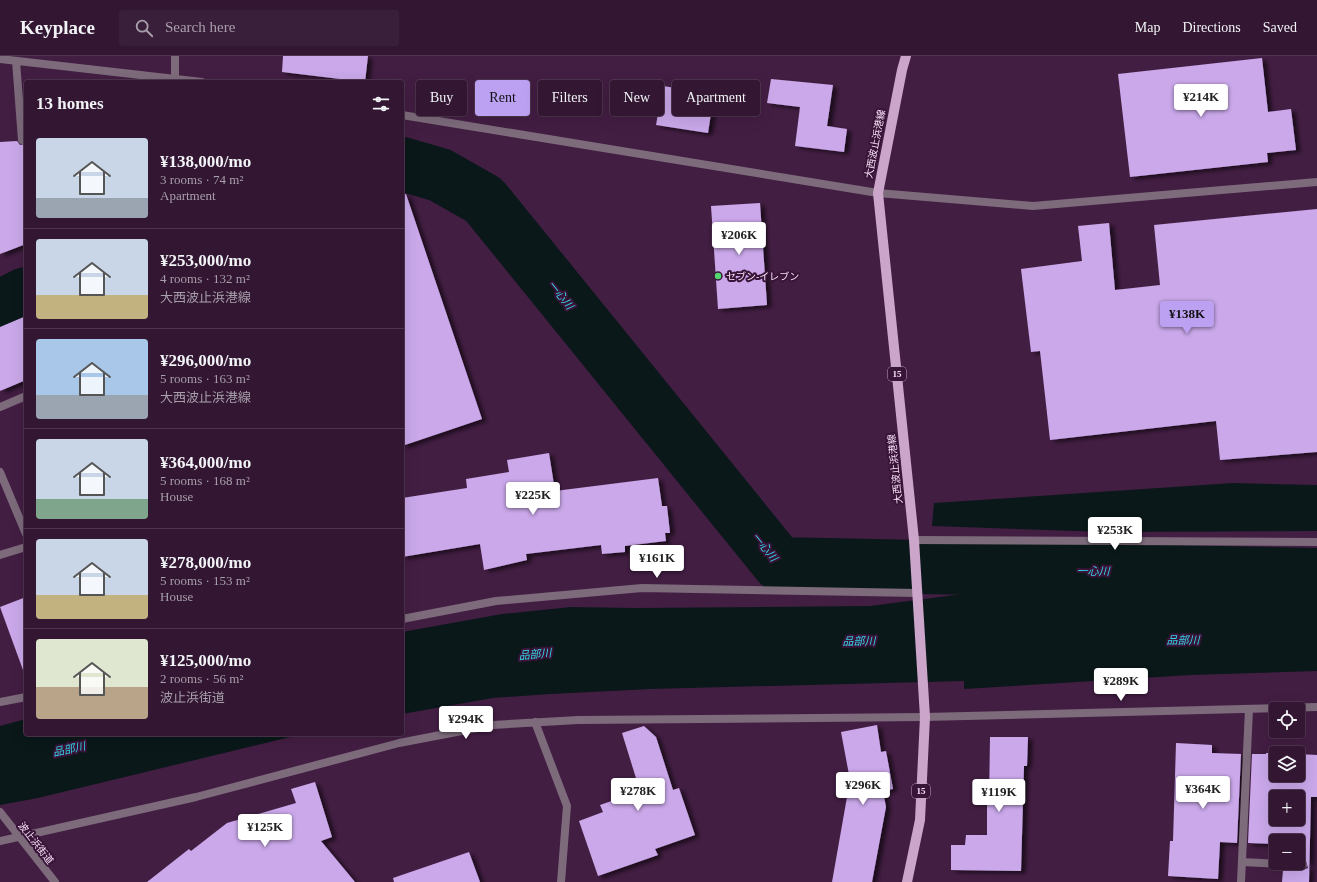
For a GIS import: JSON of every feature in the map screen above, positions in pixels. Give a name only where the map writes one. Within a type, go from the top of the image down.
[{"type":"main road","name":"大西波止浜港線","points":[[906,56],[878,194],[914,540],[925,717],[920,820],[907,882]]},
{"type":"street","points":[[175,56],[175,78]]},
{"type":"street","points":[[0,59],[188,80]]},
{"type":"street","points":[[16,61],[22,140]]},
{"type":"street","points":[[404,115],[878,194],[1033,206],[1317,182]]},
{"type":"street","points":[[0,407],[24,397]]},
{"type":"street","points":[[0,472],[24,529]]},
{"type":"street","points":[[914,540],[1317,542]]},
{"type":"street","points":[[0,554],[24,548]]},
{"type":"street","points":[[404,619],[496,601],[642,588],[917,593]]},
{"type":"street","points":[[0,702],[24,697]]},
{"type":"street","points":[[0,841],[196,797],[399,743],[493,725],[578,720],[925,717],[1317,707]]},
{"type":"street","points":[[1241,882],[1249,709]]},
{"type":"street","points":[[535,722],[567,806],[561,882]]},
{"type":"street","name":"波止浜街道","points":[[1,814],[55,882]]},
{"type":"street","points":[[1242,862],[1269,863]]},
{"type":"water","points":[[1233,483],[1317,485],[1317,531],[1106,532],[932,526],[934,503]]},
{"type":"water","name":"品部川","points":[[1233,583],[1317,584],[1317,671],[1191,675],[964,689],[964,681],[651,689],[493,698],[404,714],[404,632],[502,614],[571,607],[635,608],[870,606],[955,595]]},
{"type":"water","name":"品部川","points":[[24,720],[24,736],[295,736],[38,798],[0,805],[0,726]]},
{"type":"building","points":[[283,56],[368,56],[365,80],[348,80],[282,72]]},
{"type":"building","points":[[1262,58],[1268,112],[1291,109],[1296,150],[1267,153],[1268,162],[1130,177],[1118,74]]},
{"type":"building","points":[[771,79],[833,85],[827,126],[847,129],[844,152],[795,146],[800,107],[767,103]]},
{"type":"building","points":[[664,86],[672,87],[672,116],[711,116],[708,133],[656,125],[658,116],[664,116]]},
{"type":"building","points":[[17,141],[20,145],[24,144],[24,245],[0,254],[0,142]]},
{"type":"building","points":[[404,194],[406,194],[482,419],[404,445]]},
{"type":"building","points":[[760,203],[767,305],[718,309],[711,206]]},
{"type":"building","points":[[1317,209],[1317,452],[1220,460],[1216,421],[1050,440],[1040,351],[1031,352],[1021,269],[1082,261],[1078,226],[1109,223],[1115,290],[1160,285],[1154,225]]},
{"type":"building","points":[[24,317],[24,381],[0,391],[0,327]]},
{"type":"building","points":[[549,453],[555,491],[658,478],[662,506],[667,506],[670,533],[665,533],[666,541],[625,546],[625,552],[602,554],[601,545],[526,554],[527,560],[484,570],[480,544],[404,557],[404,498],[467,488],[466,479],[509,472],[507,460]]},
{"type":"building","points":[[24,598],[24,670],[23,670],[0,607]]},
{"type":"building","points":[[877,725],[881,752],[886,751],[893,789],[883,791],[886,807],[872,882],[832,882],[850,780],[841,732]]},
{"type":"building","points":[[644,726],[656,737],[673,790],[679,788],[695,835],[655,849],[658,855],[598,876],[579,821],[603,812],[600,805],[640,791],[622,733]]},
{"type":"building","points":[[990,737],[1028,737],[1027,766],[1024,766],[1021,871],[951,870],[951,845],[965,845],[966,835],[987,835]]},
{"type":"building","points":[[1176,743],[1212,745],[1212,753],[1241,754],[1237,843],[1220,842],[1218,879],[1168,876],[1170,841],[1173,841]]},
{"type":"building","points":[[1269,753],[1269,782],[1305,782],[1305,754],[1317,755],[1317,797],[1311,797],[1309,882],[1282,882],[1283,870],[1305,870],[1308,868],[1305,861],[1305,834],[1269,834],[1269,844],[1248,843],[1252,754]]},
{"type":"building","points":[[315,782],[332,837],[321,841],[355,882],[147,882],[189,849],[191,851],[227,823],[296,803],[291,789]]},
{"type":"building","points":[[469,852],[480,882],[394,882],[393,878]]},
{"type":"waterway","name":"一心川","points":[[404,165],[440,175],[484,200],[779,564],[1317,575]]},
{"type":"waterway","name":"一心川","points":[[0,307],[24,295]]},
{"type":"place","name":"セブン-イレブン","points":[[718,276]]}]
